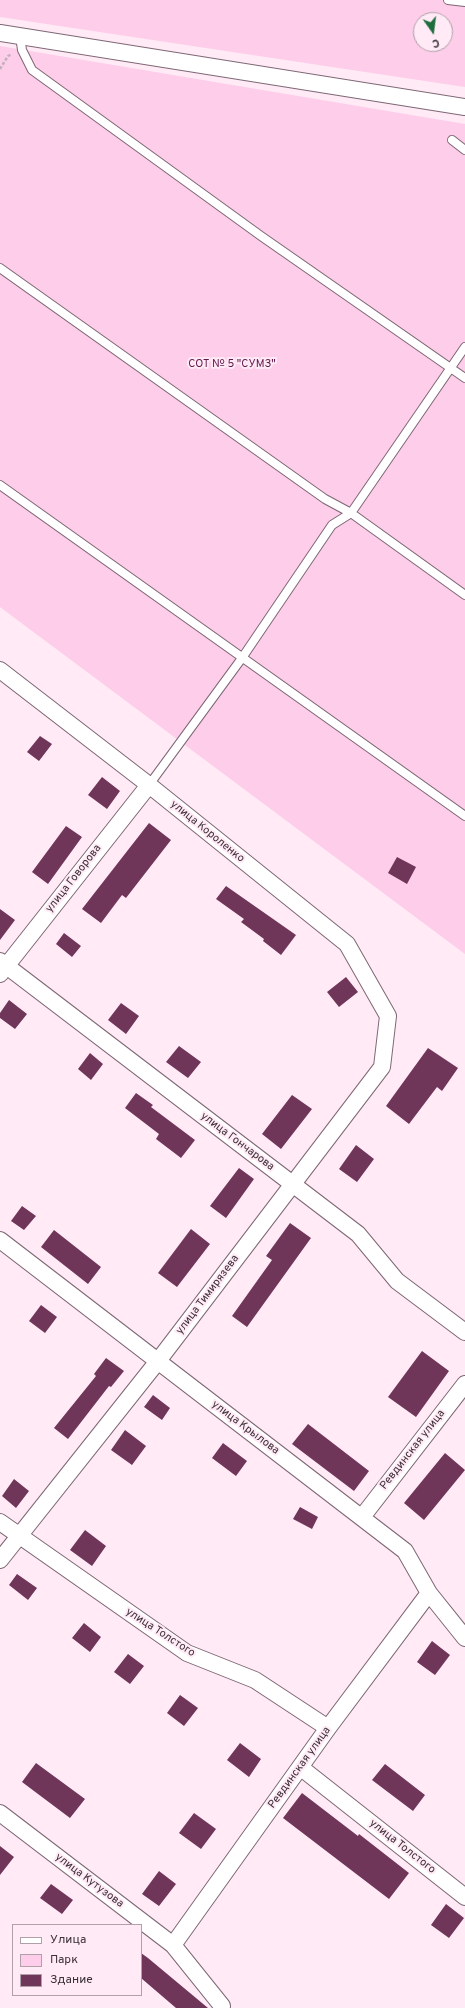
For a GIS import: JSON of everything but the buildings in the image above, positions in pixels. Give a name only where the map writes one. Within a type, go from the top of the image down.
[{"type":"street","points":[[0,33],[21,43],[465,107]]},
{"type":"street","name":"улица Короленко","points":[[0,670],[148,785],[347,944],[388,1016]]},
{"type":"street","name":"улица Говорова","points":[[2,967],[148,785]]},
{"type":"street","name":"улица Гончарова","points":[[2,967],[358,1234],[398,1281],[465,1332]]},
{"type":"street","name":"улица Тимирязева","points":[[0,1560],[158,1361],[292,1183],[382,1067],[388,1016]]},
{"type":"street","name":"улица Крылова","points":[[0,1240],[405,1551],[429,1593],[465,1638]]},
{"type":"street","name":"Ревдинская улица","points":[[362,1517],[465,1384]]},
{"type":"street","name":"улица Толстого","points":[[0,1522],[187,1653],[255,1680],[328,1728]]},
{"type":"street","name":"Ревдинская улица","points":[[173,1945],[328,1728],[429,1593]]},
{"type":"street","name":"улица Толстого","points":[[300,1767],[465,1897]]},
{"type":"street","name":"улица Кутузова","points":[[0,1813],[173,1945],[222,2006]]},
{"type":"lane","points":[[448,0],[465,2]]},
{"type":"lane","points":[[21,43],[32,70],[261,236],[465,378]]},
{"type":"lane","points":[[452,140],[465,150]]},
{"type":"lane","points":[[0,268],[325,499],[351,513],[465,595]]},
{"type":"lane","points":[[148,785],[242,658],[332,525],[351,513],[465,347]]},
{"type":"lane","points":[[0,485],[465,816]]},
{"type":"path","points":[[0,69],[8,56],[21,43]]},
{"type":"green space","points":[[0,0],[465,0],[465,87],[0,17]]},
{"type":"green space","name":"СОТ № 5 \"СУМЗ\"","points":[[0,46],[465,124],[465,954],[0,607]]}]
